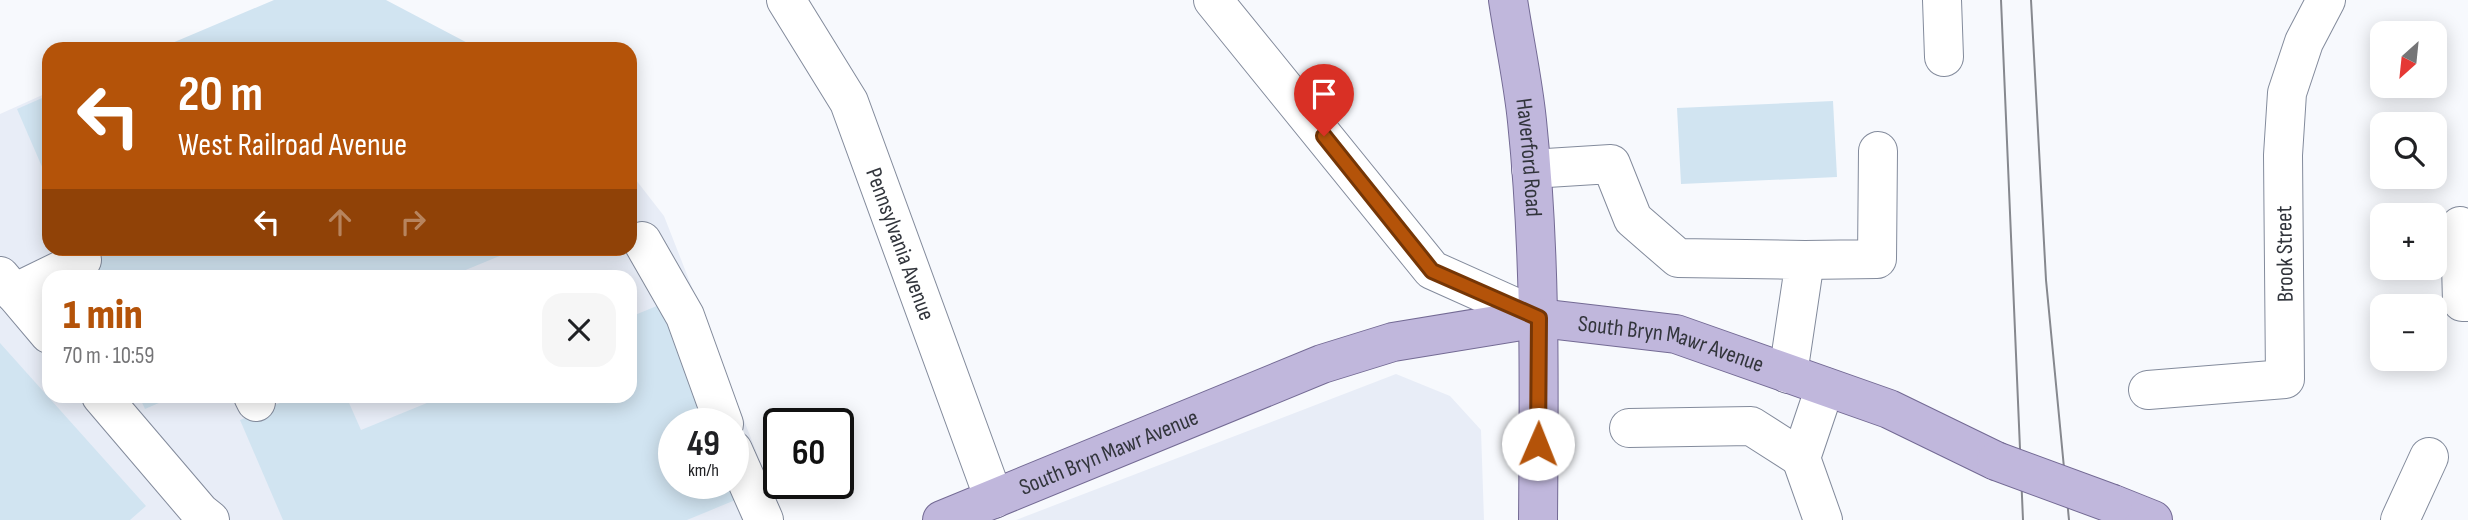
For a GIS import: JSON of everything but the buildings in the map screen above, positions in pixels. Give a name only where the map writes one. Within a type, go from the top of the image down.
[{"type":"main road","name":"Haverford Road","points":[[1508,0],[1527,118],[1531,169],[1539,318],[1538,520]]},
{"type":"main road","name":"South Bryn Mawr Avenue","points":[[942,520],[1322,364],[1393,342],[1539,318],[1676,334],[1889,409],[1996,461],[2153,520]]},
{"type":"street","name":"Pennsylvania Avenue","points":[[786,0],[849,102],[994,499]]},
{"type":"street","points":[[1213,0],[1432,271],[1539,318]]},
{"type":"street","points":[[1942,0],[1944,57]]},
{"type":"street","name":"Brook Street","points":[[2148,390],[2285,379],[2283,155],[2287,93],[2304,42],[2326,0]]},
{"type":"street","points":[[1531,169],[1611,164],[1633,219],[1678,258],[1877,259],[1878,151]]},
{"type":"street","points":[[2460,226],[2462,302],[2468,302]]},
{"type":"street","points":[[642,241],[685,316],[718,408]]},
{"type":"street","points":[[51,270],[82,260]]},
{"type":"street","points":[[1788,374],[1805,260]]},
{"type":"street","points":[[42,273],[7,284],[42,326]]},
{"type":"street","points":[[1801,458],[1825,387]]},
{"type":"street","points":[[107,403],[204,517]]},
{"type":"street","points":[[1629,428],[1751,426],[1801,458],[1823,520]]},
{"type":"street","points":[[2400,520],[2429,457]]},
{"type":"street","points":[[749,486],[764,520]]},
{"type":"shaded area","points":[[42,95],[42,256],[637,256],[637,181],[664,216],[739,408],[658,408],[658,499],[749,499],[749,433],[763,469],[763,499],[775,499],[783,520],[0,520],[0,114]]},
{"type":"shaded area","points":[[1396,374],[1450,396],[1481,430],[1484,520],[1016,520]]},
{"type":"tram line","points":[[2001,0],[2023,520]]},
{"type":"tram line","points":[[2031,0],[2046,280],[2069,520]]},
{"type":"route","points":[[1324,136],[1432,271],[1539,318],[1538,444]]}]
